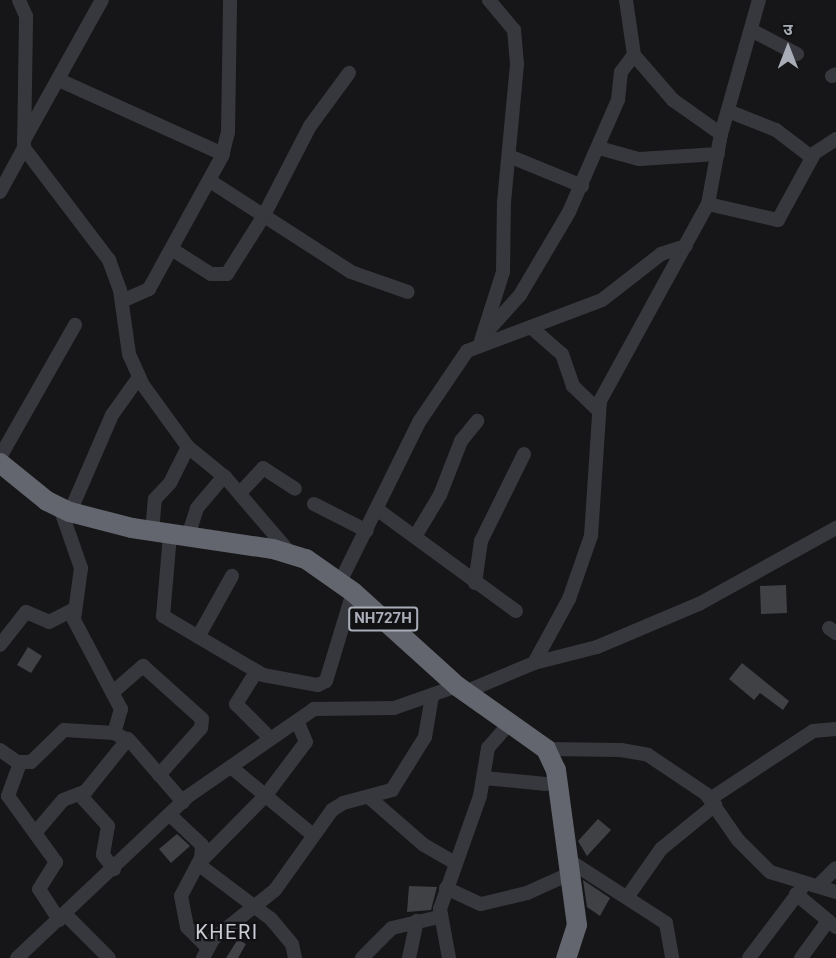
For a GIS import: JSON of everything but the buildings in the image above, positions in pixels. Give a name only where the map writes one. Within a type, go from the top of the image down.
[{"type":"highway","name":"NH727H","points":[[0,464],[65,510],[170,534],[291,554],[347,587],[461,689],[546,749]]},
{"type":"highway","points":[[546,749],[556,770],[566,867],[577,925],[566,958]]},
{"type":"street","points":[[0,192],[102,0]]},
{"type":"street","points":[[122,301],[146,293],[173,250],[223,154],[228,132],[230,0]]},
{"type":"street","points":[[482,340],[503,272],[517,44],[514,30],[489,0]]},
{"type":"street","points":[[626,0],[634,55],[673,100],[722,134]]},
{"type":"street","points":[[534,663],[554,634],[591,536],[599,411],[608,382],[708,204],[722,134],[759,0]]},
{"type":"street","points":[[24,2],[24,144],[110,260],[122,301],[129,354],[139,378],[188,447],[224,476],[291,554]]},
{"type":"street","points":[[752,30],[797,54]]},
{"type":"street","points":[[318,708],[322,684],[331,672],[347,587],[367,531],[426,411],[467,351],[482,340],[520,295],[582,186],[618,100],[618,79],[634,55]]},
{"type":"street","points":[[173,250],[211,274],[223,276],[263,217],[307,131],[350,73]]},
{"type":"street","points":[[59,80],[223,154]]},
{"type":"street","points":[[728,111],[776,130],[813,156]]},
{"type":"street","points":[[708,204],[778,220],[813,156],[836,139]]},
{"type":"street","points":[[599,148],[639,159],[718,154]]},
{"type":"street","points":[[509,156],[582,186]]},
{"type":"street","points":[[210,181],[351,272],[408,292]]},
{"type":"street","points":[[482,340],[533,329],[602,300],[661,254],[686,246]]},
{"type":"street","points":[[0,457],[75,326]]},
{"type":"street","points":[[533,329],[562,354],[573,386],[599,411]]},
{"type":"street","points":[[114,733],[122,714],[73,610],[81,568],[65,510],[112,415],[139,378]]},
{"type":"street","points":[[416,535],[440,495],[461,441],[477,421]]},
{"type":"street","points":[[188,447],[170,483],[155,500],[170,534],[162,612],[256,672],[322,684]]},
{"type":"street","points":[[475,583],[482,541],[524,454]]},
{"type":"street","points":[[240,493],[263,468],[295,489]]},
{"type":"street","points":[[170,534],[197,508],[224,476]]},
{"type":"street","points":[[314,504],[367,531]]},
{"type":"street","points":[[378,510],[416,535],[475,583],[516,611]]},
{"type":"street","points":[[17,958],[183,802],[318,708],[394,708],[461,689],[534,663],[597,647],[699,604],[836,528]]},
{"type":"street","points":[[198,637],[232,576]]},
{"type":"street","points":[[0,645],[26,612],[49,622],[73,610]]},
{"type":"street","points":[[112,692],[142,666],[202,719],[201,728],[159,775]]},
{"type":"street","points":[[256,672],[236,704],[272,739]]},
{"type":"street","points":[[297,721],[306,742],[266,795],[198,864],[183,891],[181,904],[187,927],[205,952],[287,876],[313,835],[343,803],[371,799],[392,790],[405,775],[425,737],[432,696]]},
{"type":"street","points":[[453,957],[439,917],[454,862],[483,778],[488,747],[510,723]]},
{"type":"street","points":[[628,896],[661,849],[712,802],[813,731],[836,729]]},
{"type":"street","points":[[0,750],[20,763],[31,762],[64,730],[114,733],[128,739],[183,802]]},
{"type":"street","points":[[35,832],[63,800],[80,795],[128,739]]},
{"type":"street","points":[[546,749],[639,752],[712,802],[754,859],[784,879],[806,888],[836,892]]},
{"type":"street","points":[[20,763],[8,796],[56,862],[39,889],[62,917],[109,958]]},
{"type":"street","points":[[231,767],[313,835]]},
{"type":"street","points":[[483,778],[546,784]]},
{"type":"street","points":[[80,795],[108,826],[103,855],[114,869]]},
{"type":"street","points":[[371,799],[424,845],[454,862]]},
{"type":"street","points":[[170,816],[202,845],[198,864]]},
{"type":"street","points":[[198,864],[256,906],[284,931],[295,958]]},
{"type":"street","points":[[447,888],[482,904],[527,893],[566,867],[628,896],[666,923],[672,958]]},
{"type":"street","points":[[749,958],[806,888],[836,868]]},
{"type":"street","points":[[801,958],[832,924],[806,888]]},
{"type":"street","points":[[362,958],[392,928],[439,917]]},
{"type":"street","points":[[410,958],[417,921]]},
{"type":"district","name":"KHERI","points":[[227,932]]}]
